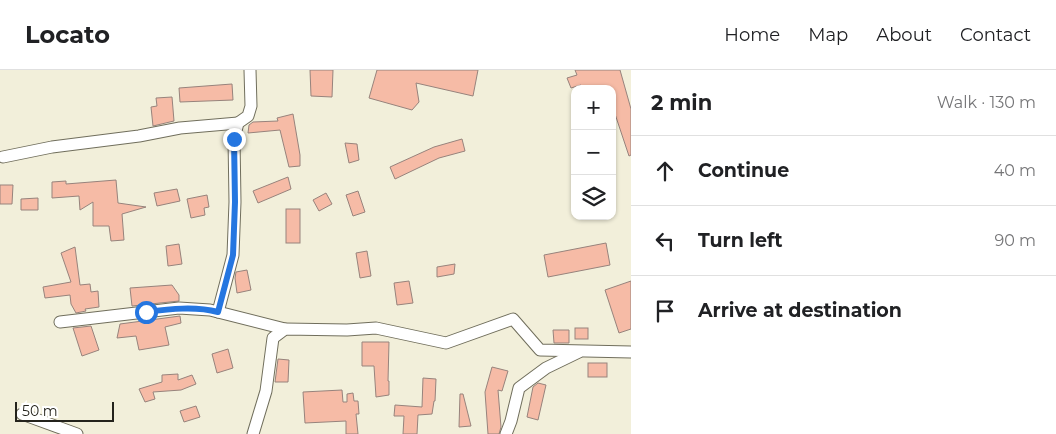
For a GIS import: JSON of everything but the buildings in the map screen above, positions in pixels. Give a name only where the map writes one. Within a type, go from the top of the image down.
[{"type":"street","points":[[3,156],[180,128],[238,123],[248,116],[251,106],[250,70]]},
{"type":"street","points":[[218,312],[233,255],[235,202],[234,139],[238,123]]},
{"type":"street","points":[[60,322],[179,308],[210,310],[285,329],[347,330],[376,328],[446,343],[513,319],[540,350],[631,352]]},
{"type":"street","points":[[253,434],[266,391],[273,338],[285,329]]},
{"type":"street","points":[[506,434],[519,388],[546,368],[581,351]]},
{"type":"street","points":[[22,414],[77,434]]},
{"type":"route","points":[[146,312],[179,308],[218,312],[233,255],[235,202],[234,139]]}]
